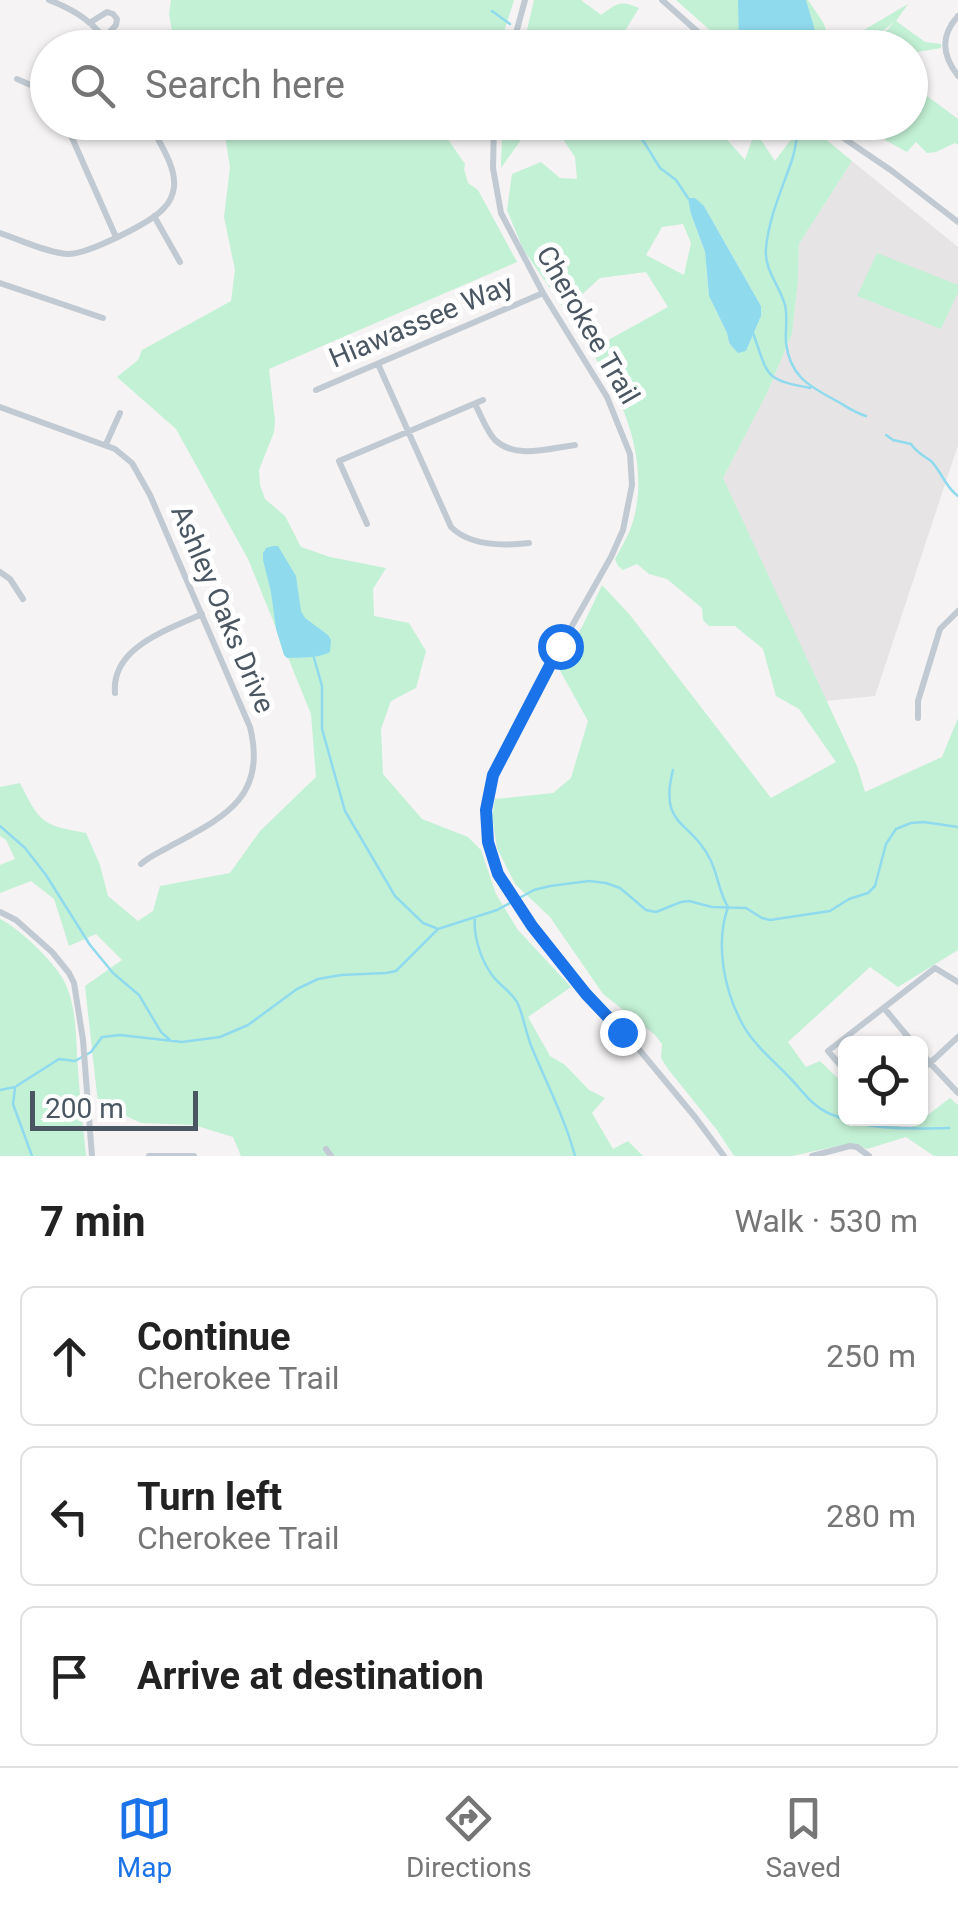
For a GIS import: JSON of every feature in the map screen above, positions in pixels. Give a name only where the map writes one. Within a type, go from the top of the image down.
[{"type":"street","points":[[50,0],[80,14],[98,30]]},
{"type":"street","points":[[517,30],[525,0]]},
{"type":"street","points":[[662,0],[696,30]]},
{"type":"street","points":[[91,22],[102,14],[113,14],[117,19],[111,30]]},
{"type":"street","points":[[958,16],[944,39],[946,57],[958,76]]},
{"type":"street","points":[[17,79],[30,84]]},
{"type":"street","points":[[74,140],[116,237]]},
{"type":"street","points":[[0,233],[71,254],[90,250],[154,216],[169,202],[174,182],[158,140]]},
{"type":"street","name":"Cherokee Trail","points":[[494,140],[499,205],[542,293],[618,419],[630,454],[632,485],[617,545],[506,747],[490,784],[486,810],[488,842],[502,881],[562,965],[636,1047],[724,1156]]},
{"type":"street","points":[[846,140],[958,222]]},
{"type":"street","points":[[154,216],[180,262]]},
{"type":"street","points":[[0,283],[103,318]]},
{"type":"street","name":"Hiawassee Way","points":[[316,390],[542,293]]},
{"type":"street","points":[[378,364],[447,522],[456,532],[483,542],[530,543]]},
{"type":"street","points":[[367,524],[339,460],[479,402],[489,432],[510,449],[530,451],[575,445]]},
{"type":"street","name":"Ashley Oaks Drive","points":[[0,408],[106,444],[125,456],[138,472],[250,728],[254,776],[244,794],[216,819],[141,864]]},
{"type":"street","points":[[106,444],[120,413]]},
{"type":"street","points":[[0,572],[24,599]]},
{"type":"street","points":[[918,718],[918,701],[937,639],[945,622],[958,612]]},
{"type":"street","points":[[115,693],[116,675],[136,648],[202,614]]},
{"type":"street","points":[[0,912],[52,952],[69,972],[83,1040],[92,1156]]},
{"type":"street","points":[[848,1036],[935,968],[958,982]]},
{"type":"street","points":[[884,1008],[907,1036]]},
{"type":"street","points":[[958,1037],[930,1062],[958,1093]]},
{"type":"street","points":[[838,1044],[828,1052],[838,1063]]},
{"type":"street","points":[[812,1156],[850,1146],[869,1156]]},
{"type":"street","points":[[149,1156],[194,1156]]},
{"type":"shaded area","points":[[852,161],[958,247],[958,445],[875,696],[825,701],[723,478],[792,334],[799,244]]},
{"type":"green space","points":[[171,0],[514,0],[505,30],[172,30]]},
{"type":"green space","points":[[534,0],[581,0],[601,15],[619,4],[639,8],[625,30],[527,30]]},
{"type":"green space","points":[[676,0],[808,0],[826,30],[710,30]]},
{"type":"green space","points":[[908,4],[896,21],[908,30],[887,30],[895,21],[884,30],[864,30]]},
{"type":"green space","points":[[928,42],[941,44],[941,48],[928,50]]},
{"type":"green space","points":[[928,97],[958,119],[958,145],[927,153],[916,142],[907,152],[885,140],[928,140]]},
{"type":"green space","points":[[226,140],[448,140],[465,164],[468,183],[478,190],[517,262],[269,369],[275,421],[259,470],[260,485],[265,499],[285,516],[301,547],[386,568],[373,589],[374,616],[409,623],[426,651],[416,688],[391,701],[381,729],[383,774],[422,819],[468,837],[481,850],[496,894],[518,930],[571,987],[528,1017],[550,1056],[565,1065],[589,1090],[605,1098],[592,1113],[613,1149],[628,1141],[643,1156],[241,1156],[233,1137],[194,1125],[141,1123],[98,1103],[85,986],[122,960],[96,934],[69,946],[54,899],[31,881],[0,893],[0,865],[15,859],[0,836],[0,787],[20,783],[44,820],[86,833],[108,896],[138,921],[153,911],[160,886],[230,873],[260,831],[316,777],[311,714],[248,559],[176,429],[117,377],[138,360],[142,350],[231,301],[235,270],[224,217],[230,167]]},
{"type":"green space","points":[[502,140],[521,140],[501,168]]},
{"type":"green space","points":[[564,140],[727,140],[745,160],[752,140],[761,140],[775,161],[790,140],[827,140],[852,161],[799,244],[792,334],[723,478],[857,766],[865,792],[942,757],[958,718],[958,950],[898,987],[870,967],[788,1042],[806,1067],[820,1061],[838,1078],[838,1126],[898,1126],[908,1130],[928,1126],[928,1115],[950,1098],[958,1105],[958,1156],[934,1156],[906,1137],[867,1149],[847,1144],[792,1156],[734,1156],[668,1069],[661,1058],[662,1044],[603,994],[550,917],[515,884],[497,848],[492,816],[495,799],[553,793],[571,778],[588,721],[558,667],[602,585],[630,615],[771,798],[836,762],[799,709],[776,696],[763,649],[735,626],[709,626],[703,620],[702,608],[667,579],[649,574],[637,564],[623,570],[618,566],[615,559],[635,513],[637,459],[622,407],[592,349],[668,307],[646,272],[600,278],[565,310],[523,249],[507,210],[512,174],[541,162],[560,178],[577,179],[575,157]],"holes":[[[704,206],[761,306],[761,316],[746,351],[729,344],[709,296],[705,252],[691,214]],[[683,224],[691,243],[684,275],[646,255],[662,227]]]},
{"type":"green space","points":[[877,253],[958,285],[941,329],[857,296]]},
{"type":"green space","points":[[0,919],[47,958],[70,995],[86,1156],[0,1156]]},
{"type":"water","points":[[738,0],[806,0],[815,30],[739,30]]},
{"type":"water","points":[[688,198],[695,198],[704,206],[761,306],[761,316],[746,351],[738,353],[729,343],[709,296],[705,252]]},
{"type":"water","points":[[278,546],[296,576],[305,618],[331,640],[330,652],[309,657],[284,655],[263,560],[266,548]]},
{"type":"waterway","points":[[492,11],[510,24]]},
{"type":"waterway","points":[[642,140],[660,168],[676,180],[688,198]]},
{"type":"waterway","points":[[796,140],[766,248],[767,263],[785,305],[788,354],[801,378],[866,416]]},
{"type":"waterway","points":[[753,333],[770,374],[810,388]]},
{"type":"waterway","points":[[886,435],[911,444],[931,461],[958,496]]},
{"type":"waterway","points":[[314,658],[322,686],[322,729],[345,811],[395,896],[423,923],[436,928]]},
{"type":"waterway","points":[[673,770],[673,813],[703,848],[728,907],[722,936],[726,982],[736,1012],[753,1039],[812,1102],[828,1113],[873,1126],[949,1128]]},
{"type":"waterway","points":[[0,1090],[15,1087],[59,1059],[75,1061],[91,1052],[102,1037],[120,1035],[182,1042],[220,1037],[248,1025],[297,989],[318,979],[396,971],[438,929],[497,910],[534,890],[589,881],[606,883],[620,888],[646,910],[656,912],[689,901],[712,907],[746,908],[770,920],[830,911],[868,893],[875,886],[886,844],[896,829],[924,822],[958,827]]},
{"type":"waterway","points":[[0,826],[25,848],[90,945],[113,973],[139,995],[170,1040]]},
{"type":"waterway","points":[[475,917],[481,955],[492,975],[518,1004],[575,1156]]},
{"type":"waterway","points":[[15,1089],[13,1104],[32,1156]]},
{"type":"route","points":[[560,646],[493,775],[486,810],[488,842],[498,874],[532,926],[622,1032]]}]
